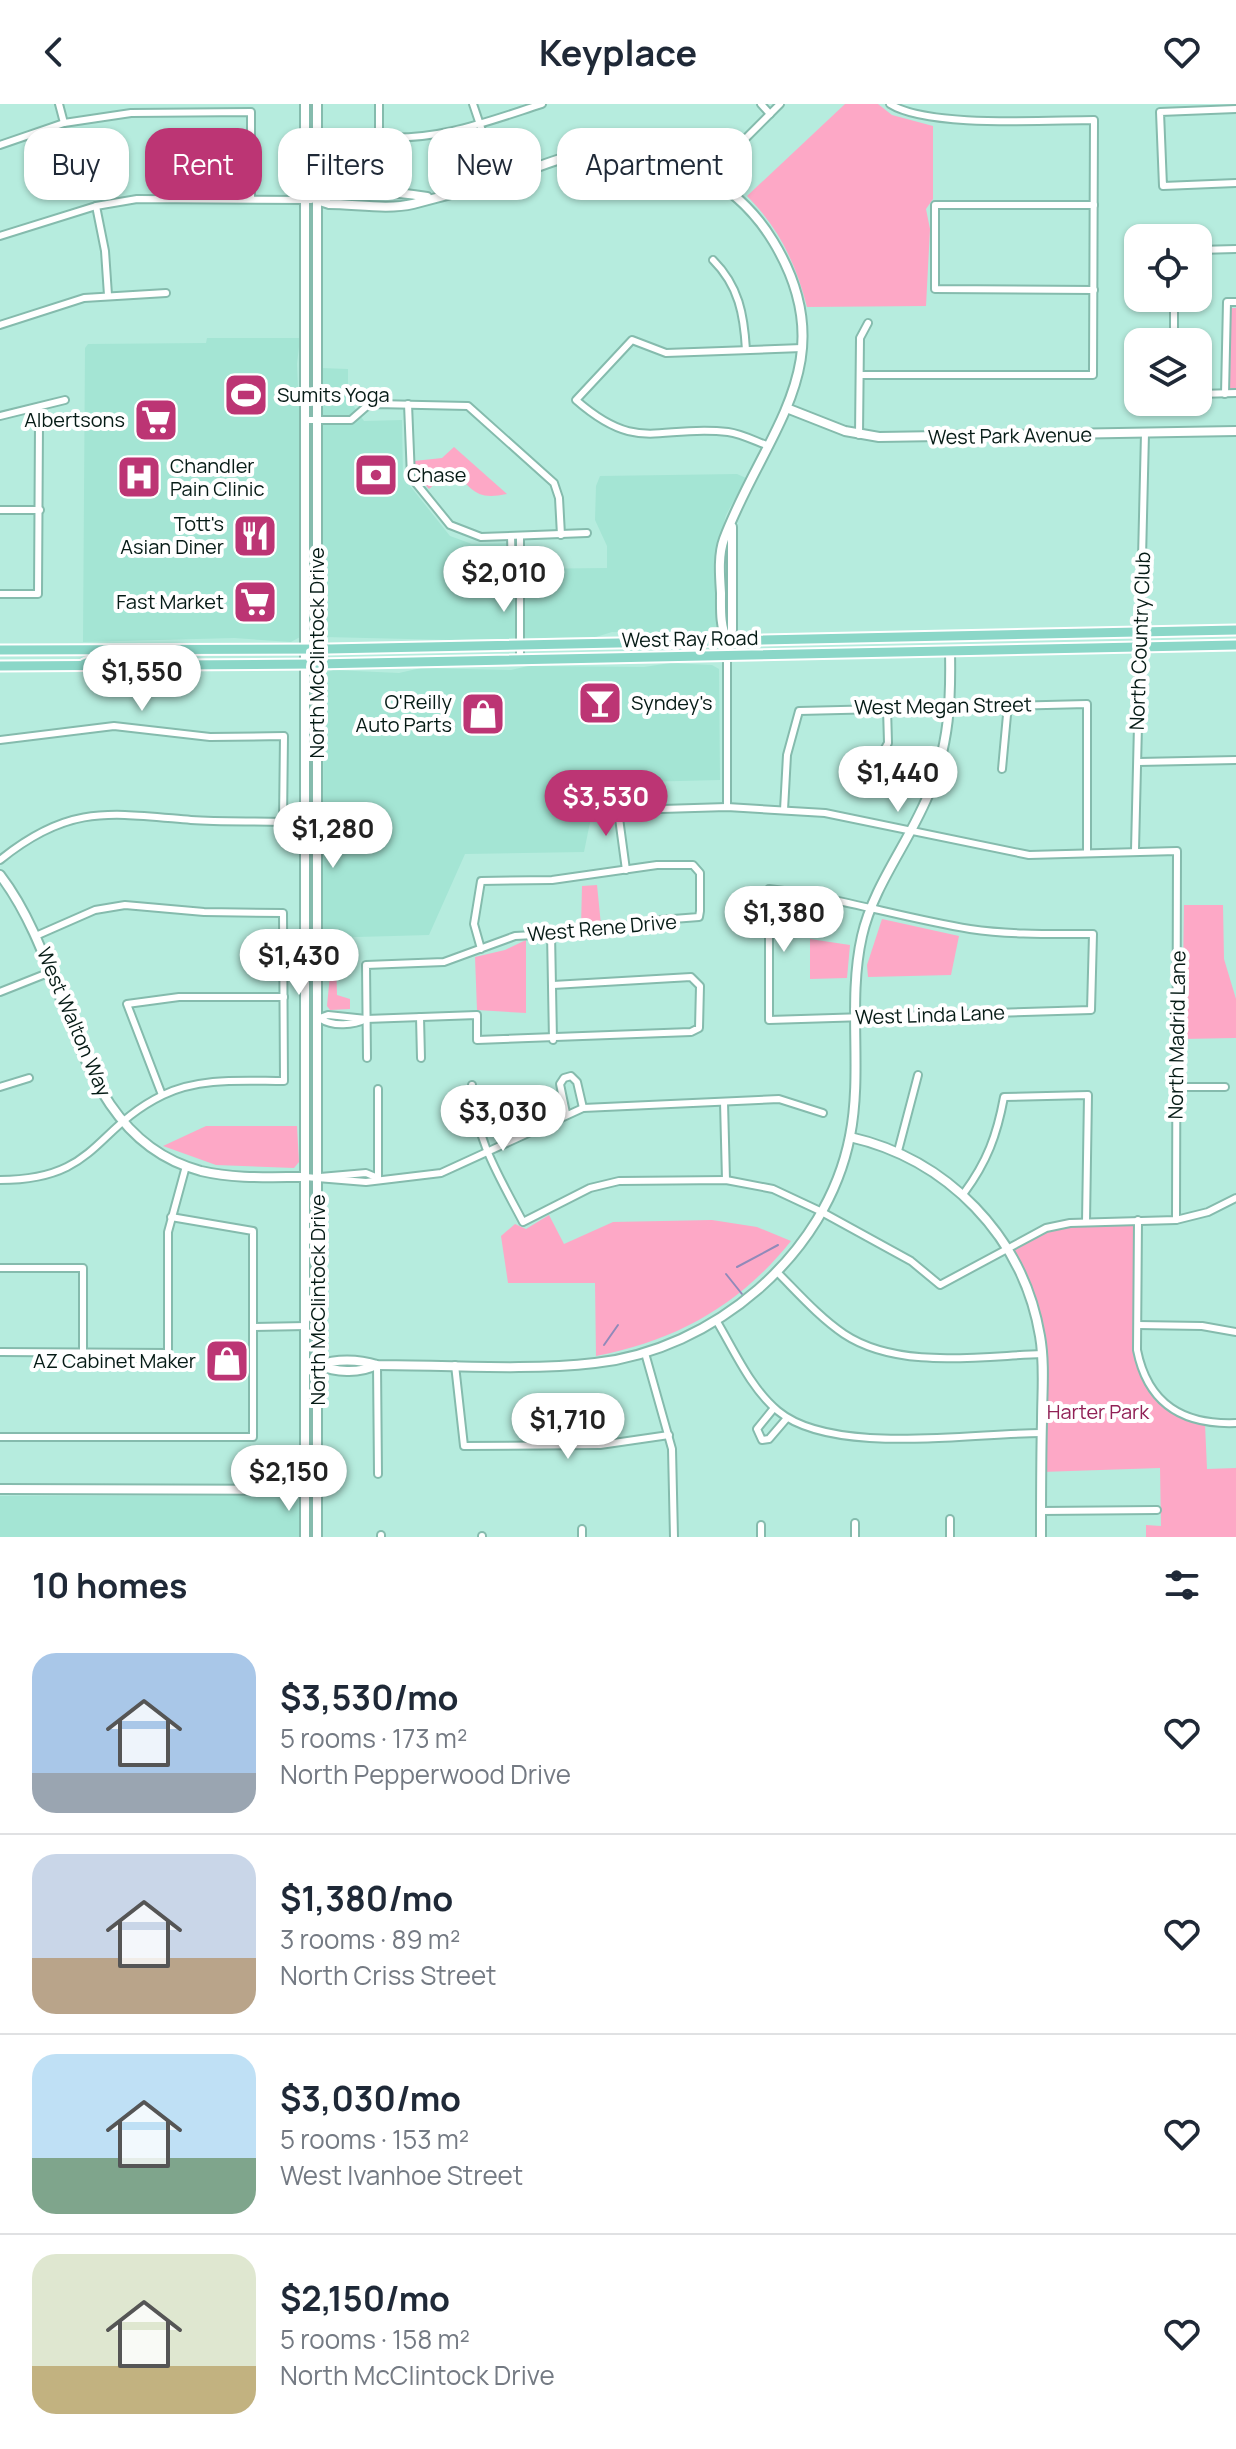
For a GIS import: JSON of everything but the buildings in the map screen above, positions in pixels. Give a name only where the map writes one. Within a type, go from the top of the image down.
[{"type":"main road","name":"West Ray Road","points":[[0,666],[520,660],[727,648],[1236,630]]},
{"type":"main road","name":"West Ray Road","points":[[0,650],[519,645],[950,652],[1236,645]]},
{"type":"main road","points":[[81,666],[95,658],[128,658],[139,650]]},
{"type":"street","points":[[59,104],[64,123]]},
{"type":"street","name":"North McClintock Drive","points":[[305,104],[306,128]]},
{"type":"street","name":"North McClintock Drive","points":[[316,128],[317,104]]},
{"type":"street","points":[[379,104],[379,137],[411,139],[481,126],[542,104]]},
{"type":"street","points":[[473,104],[481,126]]},
{"type":"street","points":[[761,104],[770,114]]},
{"type":"street","points":[[752,132],[780,104]]},
{"type":"street","points":[[860,375],[1093,375],[1094,120],[946,118],[918,115],[890,104]]},
{"type":"street","points":[[0,145],[64,123],[155,108],[251,112],[251,128]]},
{"type":"street","points":[[1236,109],[1160,112],[1163,186],[1236,183]]},
{"type":"street","points":[[311,200],[329,204],[413,204],[428,197]]},
{"type":"street","points":[[0,236],[96,206],[145,199]]},
{"type":"street","name":"North McClintock Drive","points":[[305,1537],[305,420],[311,200]]},
{"type":"street","name":"North McClintock Drive","points":[[311,200],[317,420],[317,1537]]},
{"type":"street","points":[[727,807],[727,648],[732,630],[732,527],[789,409],[799,377],[802,348],[798,306],[783,257],[750,211],[737,200]]},
{"type":"street","points":[[1094,205],[935,205],[935,289],[1094,290]]},
{"type":"street","points":[[96,206],[108,295]]},
{"type":"street","points":[[1212,250],[1236,249]]},
{"type":"street","points":[[713,260],[728,276],[737,294],[744,317],[746,350]]},
{"type":"street","points":[[0,325],[84,298],[166,293]]},
{"type":"street","points":[[1225,394],[1227,302],[1236,302]]},
{"type":"street","points":[[859,435],[860,338],[868,323]]},
{"type":"street","points":[[770,447],[729,432],[631,433],[605,424],[576,400],[632,340],[666,353],[802,348]]},
{"type":"street","points":[[1212,394],[1236,393]]},
{"type":"street","points":[[0,416],[65,400]]},
{"type":"street","points":[[305,420],[351,420],[376,404],[458,404],[481,414],[554,483],[559,498],[561,535]]},
{"type":"street","points":[[408,404],[408,463],[419,490],[458,531],[475,536],[587,533]]},
{"type":"street","points":[[0,594],[38,594],[39,423],[35,408]]},
{"type":"street","name":"West Park Avenue","points":[[789,409],[859,435],[899,438],[1236,431]]},
{"type":"street","name":"North Country Club","points":[[1135,850],[1145,433]]},
{"type":"street","points":[[0,510],[40,510]]},
{"type":"street","points":[[511,536],[512,572],[517,582]]},
{"type":"street","points":[[520,536],[517,582],[520,660]]},
{"type":"street","points":[[318,1365],[330,1361],[365,1361],[377,1365],[571,1365],[645,1353],[716,1320],[777,1272],[799,1246],[820,1211],[840,1170],[850,1137],[857,1079],[856,1017],[862,936],[872,906],[930,791],[944,750],[951,706],[950,652]]},
{"type":"street","points":[[1002,769],[1008,704]]},
{"type":"street","name":"West Megan Street","points":[[784,810],[787,755],[799,711],[1087,704],[1087,853]]},
{"type":"street","points":[[879,759],[888,743],[887,708]]},
{"type":"street","points":[[0,740],[114,726],[210,737],[284,736],[283,822],[190,820],[110,812],[47,829],[0,860]]},
{"type":"street","points":[[1138,762],[1236,760]]},
{"type":"street","points":[[481,949],[474,924],[481,881],[552,880],[626,870],[620,832],[622,812],[727,807],[825,813],[909,833],[1029,855],[1135,850]]},
{"type":"street","name":"North Madrid Lane","points":[[1135,850],[1177,851],[1176,1220]]},
{"type":"street","name":"West Rene Drive","points":[[366,1019],[366,965],[444,962],[515,936],[593,932],[660,920],[699,917],[698,868],[657,865],[626,870]]},
{"type":"street","name":"West Walton Way","points":[[0,875],[38,935],[91,1072],[123,1124],[153,1150],[186,1166],[241,1177],[305,1177]]},
{"type":"street","name":"West Linda Lane","points":[[769,889],[872,906],[967,928],[1017,935],[1093,934],[1091,1010],[769,1020],[769,889]]},
{"type":"street","points":[[0,1180],[40,1177],[69,1168],[162,1095],[204,1083],[284,1081],[283,913],[204,912],[125,905],[95,910],[38,935]]},
{"type":"street","points":[[551,933],[553,1040]]},
{"type":"street","points":[[0,992],[53,971]]},
{"type":"street","points":[[319,1019],[328,1015],[366,1019],[477,1015],[477,1040],[553,1040],[691,1032],[699,1028],[698,980],[655,977],[602,985],[553,985]]},
{"type":"street","points":[[162,1095],[127,1004],[179,997],[284,997]]},
{"type":"street","points":[[420,1017],[421,1058]]},
{"type":"street","points":[[366,1019],[367,1058]]},
{"type":"street","points":[[898,1151],[918,1075]]},
{"type":"street","points":[[566,1113],[560,1084],[564,1078],[571,1076],[577,1082],[583,1108]]},
{"type":"street","points":[[0,1087],[29,1078]]},
{"type":"street","points":[[472,1085],[476,1122],[487,1154],[523,1222],[590,1188],[619,1181],[726,1180],[773,1189],[820,1211],[911,1261],[940,1285],[1046,1228],[1086,1222],[1176,1220],[1208,1212],[1236,1198]]},
{"type":"street","points":[[1176,1087],[1225,1087]]},
{"type":"street","points":[[378,1089],[378,1178]]},
{"type":"street","points":[[964,1193],[985,1166],[997,1138],[1004,1097],[1088,1095],[1086,1222]]},
{"type":"street","points":[[305,1177],[332,1173],[366,1173],[378,1178],[441,1173],[487,1154],[566,1113],[583,1108],[779,1099],[823,1113]]},
{"type":"street","points":[[724,1102],[726,1180]]},
{"type":"street","points":[[850,1137],[898,1151],[964,1193],[1007,1247],[1034,1308],[1042,1354],[1041,1537]]},
{"type":"street","points":[[0,1352],[168,1353],[167,1246],[171,1217],[186,1166]]},
{"type":"street","points":[[0,1437],[253,1437],[253,1231],[171,1217]]},
{"type":"street","points":[[1138,1220],[1137,1350],[1142,1371],[1161,1400],[1179,1414],[1205,1424],[1236,1423]]},
{"type":"street","points":[[0,1268],[83,1268],[83,1351]]},
{"type":"street","points":[[777,1272],[823,1318],[847,1336],[874,1348],[909,1356],[1042,1354]]},
{"type":"street","points":[[716,1320],[774,1408],[787,1418],[831,1436],[1041,1433]]},
{"type":"street","points":[[1138,1325],[1202,1326],[1236,1332]]},
{"type":"street","points":[[253,1327],[306,1326]]},
{"type":"street","points":[[645,1353],[669,1435],[674,1537]]},
{"type":"street","points":[[377,1365],[378,1474]]},
{"type":"street","points":[[455,1365],[464,1446],[600,1445],[669,1435]]},
{"type":"street","points":[[774,1408],[757,1429],[762,1440],[769,1439],[787,1418]]},
{"type":"street","points":[[0,1489],[318,1490]]},
{"type":"street","points":[[1041,1511],[1157,1510]]},
{"type":"street","points":[[950,1519],[950,1537]]},
{"type":"street","points":[[855,1523],[855,1537]]},
{"type":"street","points":[[761,1525],[761,1537]]},
{"type":"shaded area","points":[[207,338],[300,338],[297,364],[300,637],[291,642],[234,638],[83,642],[85,348],[88,344],[206,343]]},
{"type":"shaded area","points":[[321,368],[348,369],[348,398],[364,421],[402,420],[403,477],[450,536],[472,544],[516,543],[517,569],[607,568],[607,546],[595,520],[596,486],[600,476],[737,474],[746,478],[726,515],[718,546],[717,629],[709,635],[612,632],[596,637],[450,640],[325,637],[321,631],[325,591],[321,578]]},
{"type":"shaded area","points":[[670,663],[712,665],[719,669],[720,780],[598,783],[584,852],[465,854],[429,935],[322,938],[324,673],[333,670],[399,673],[421,668],[511,670],[528,666],[644,667]]},
{"type":"shaded area","points":[[0,1496],[294,1496],[301,1503],[302,1537],[0,1537]]},
{"type":"green space","points":[[845,104],[878,104],[892,115],[933,126],[933,199],[926,209],[930,229],[926,306],[807,307],[785,247],[751,200],[752,191]]},
{"type":"green space","points":[[1231,308],[1236,308],[1236,388],[1230,388]]},
{"type":"green space","points":[[454,447],[507,494],[480,494],[450,470],[429,489],[420,479],[414,461],[442,458]]},
{"type":"green space","points":[[597,885],[601,925],[581,927],[582,886]]},
{"type":"green space","points":[[1184,905],[1223,905],[1224,959],[1236,999],[1236,1038],[1182,1039]]},
{"type":"green space","points":[[882,919],[959,936],[951,975],[868,977],[867,965]]},
{"type":"green space","points":[[810,939],[850,945],[847,978],[810,979]]},
{"type":"green space","points":[[526,940],[526,1013],[477,1010],[475,957],[505,950]]},
{"type":"green space","points":[[332,954],[336,956],[337,995],[350,999],[350,1009],[330,1010],[327,1006]]},
{"type":"green space","points":[[206,1126],[297,1126],[299,1162],[294,1168],[216,1165],[163,1146]]},
{"type":"green space","points":[[549,1215],[564,1244],[613,1222],[712,1220],[757,1227],[791,1241],[750,1284],[704,1317],[653,1341],[596,1356],[595,1283],[508,1283],[501,1236],[515,1224],[526,1229]]},
{"type":"green space","name":"Harter Park","points":[[1138,1220],[1135,1324],[1141,1364],[1147,1380],[1158,1395],[1180,1412],[1205,1424],[1207,1469],[1236,1468],[1236,1537],[1146,1537],[1146,1525],[1161,1526],[1160,1468],[1041,1472],[1040,1335],[1007,1247],[1046,1228]]},
{"type":"waterway","points":[[737,1267],[778,1245]]},
{"type":"waterway","points":[[726,1274],[742,1294]]},
{"type":"waterway","points":[[604,1345],[618,1325]]},
{"type":"place","name":"Sumits Yoga","points":[[246,395]]},
{"type":"place","name":"Albertsons","points":[[156,420]]},
{"type":"place","name":"Chase","points":[[376,475]]},
{"type":"place","name":"Chandler Pain Clinic","points":[[139,477]]},
{"type":"place","name":"Tott's Asian Diner","points":[[255,536]]},
{"type":"place","name":"Fast Market","points":[[255,602]]},
{"type":"place","name":"Syndey's","points":[[600,703]]},
{"type":"place","name":"O'Reilly Auto Parts","points":[[483,714]]},
{"type":"place","name":"AZ Cabinet Maker","points":[[227,1361]]}]
